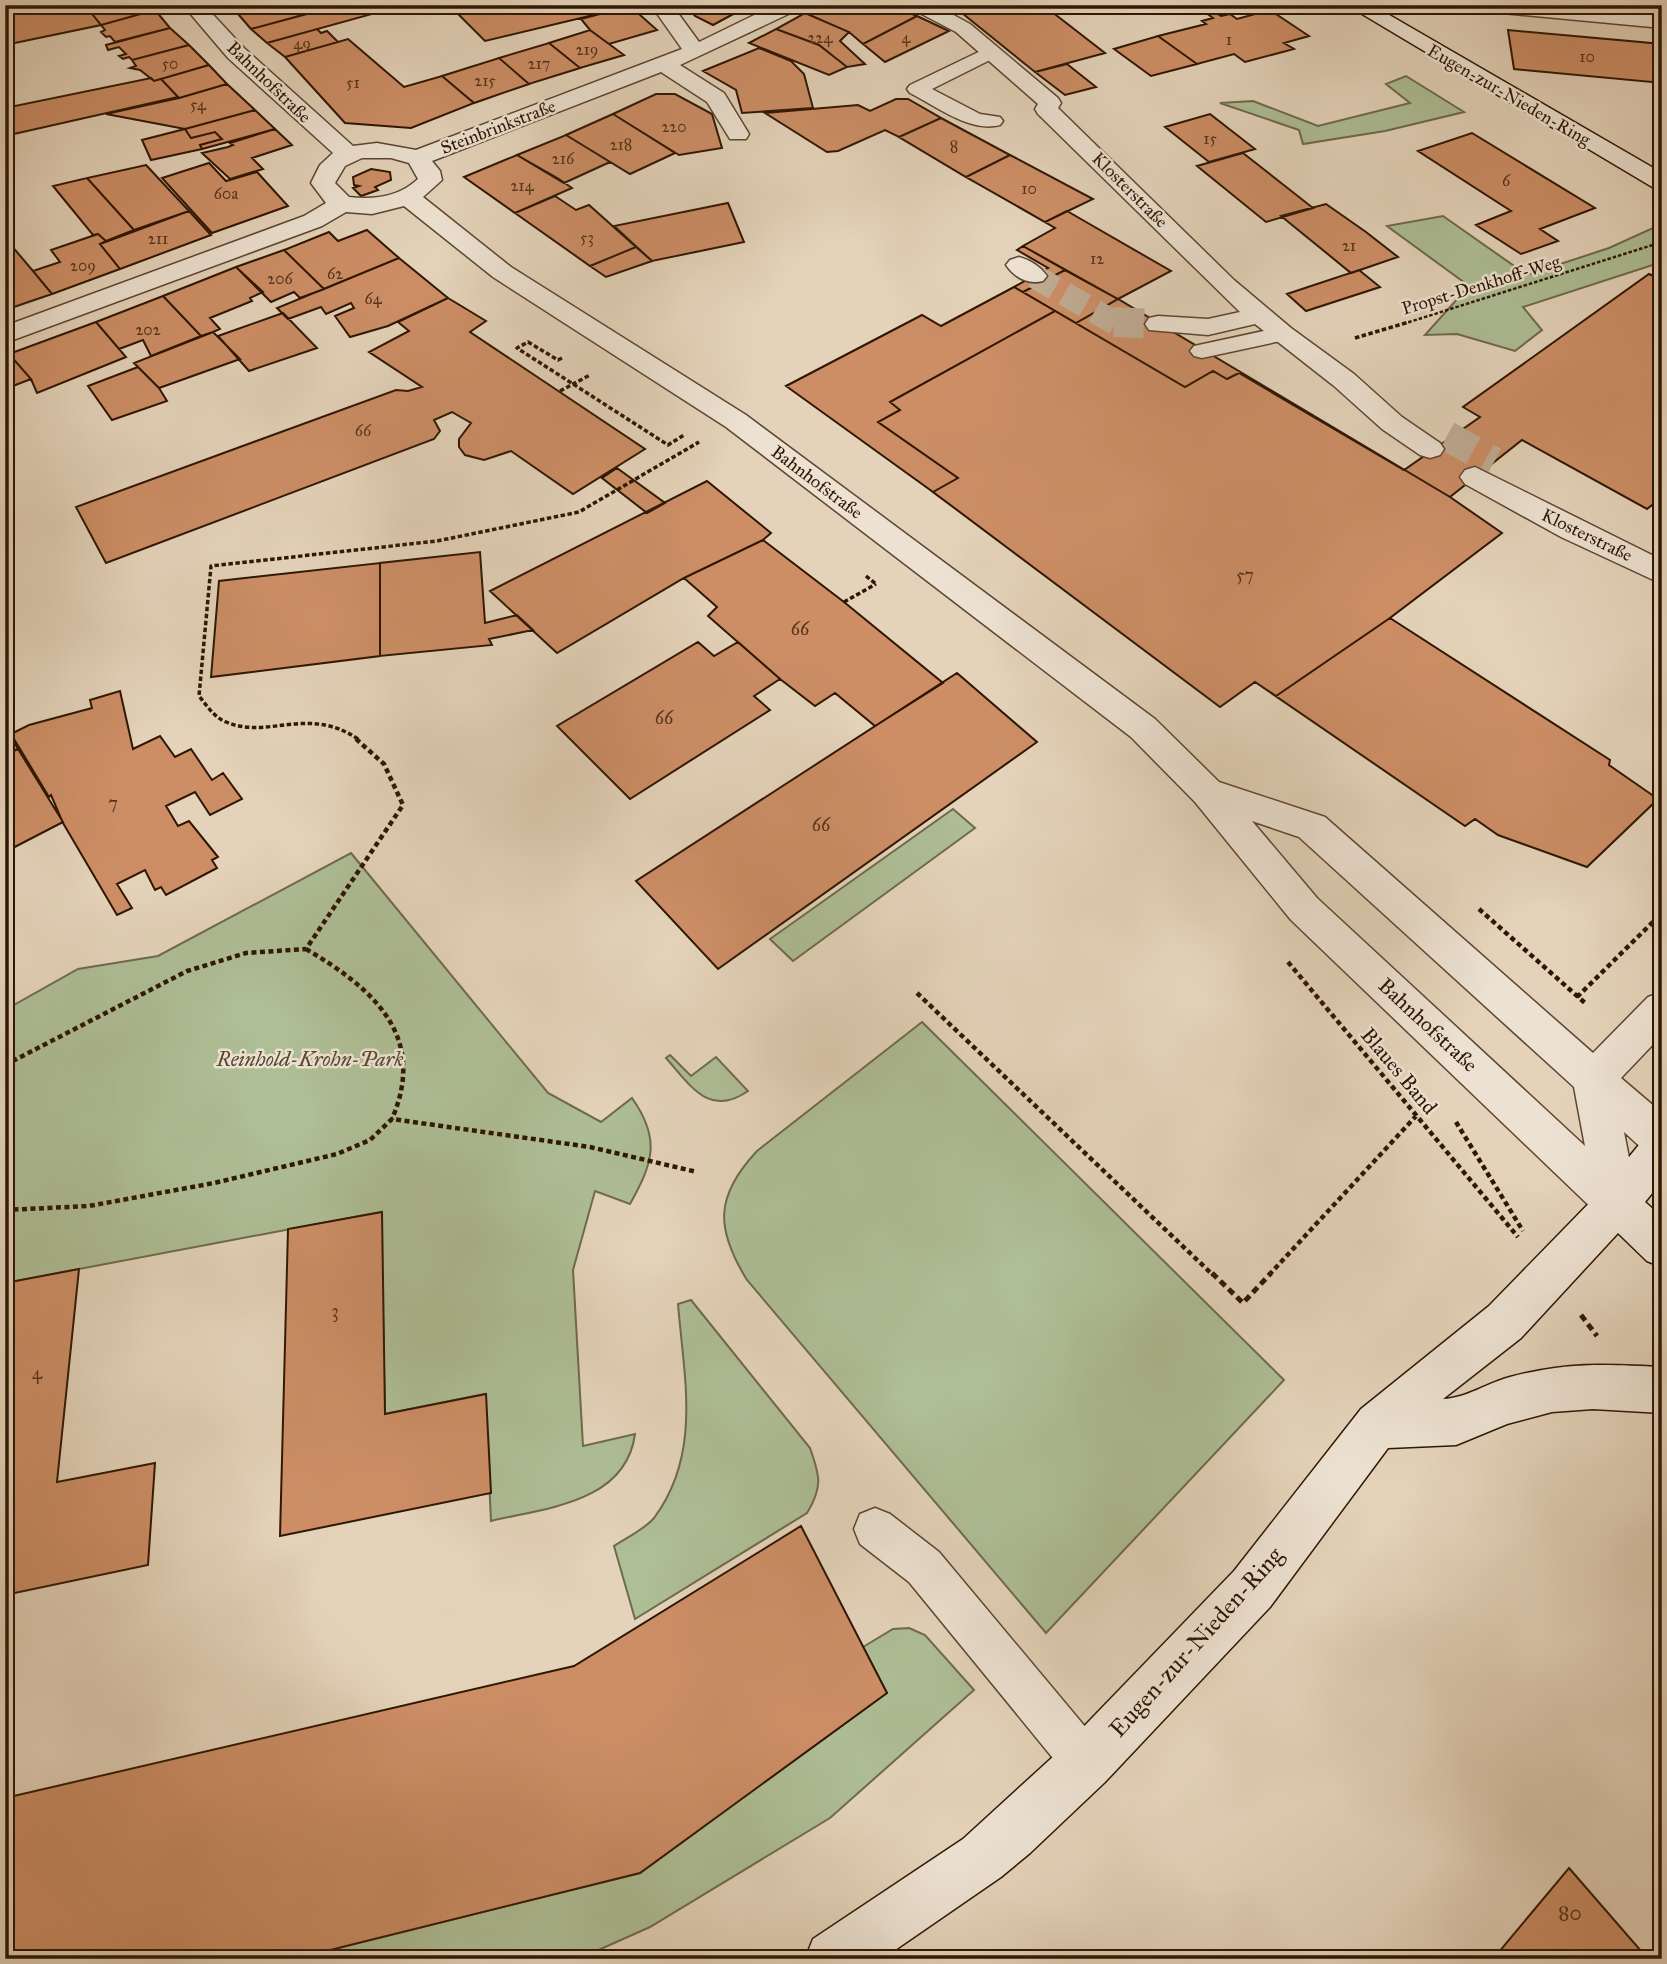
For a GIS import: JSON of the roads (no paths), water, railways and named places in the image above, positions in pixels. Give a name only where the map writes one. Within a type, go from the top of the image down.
[{"type":"street","name":"Bahnhofstraße","points":[[193,5],[236,53],[349,155]]},
{"type":"street","points":[[661,5],[695,52]]},
{"type":"street","name":"Steinbrinkstraße","points":[[408,197],[430,180],[428,171],[417,158],[695,52],[792,5]]},
{"type":"street","name":"Klosterstraße","points":[[919,5],[963,28],[1050,103],[1046,108],[1210,270],[1282,334],[1344,380],[1392,423],[1438,442]]},
{"type":"street","name":"Eugen-zur-Nieden-Ring","points":[[1357,5],[1662,183]]},
{"type":"street","points":[[1481,5],[1662,22]]},
{"type":"street","points":[[663,64],[716,97],[738,134]]},
{"type":"street","points":[[408,197],[372,207],[342,204],[331,196],[323,183],[326,170],[349,155],[384,149],[401,151],[417,158]]},
{"type":"street","name":"Bahnhofstraße","points":[[408,197],[502,272],[736,421],[1143,728],[1207,792],[1304,909],[1662,1246]]},
{"type":"street","points":[[5,335],[313,221],[342,204]]},
{"type":"street","points":[[1158,324],[1208,327],[1260,315]]},
{"type":"street","name":"Klosterstraße","points":[[1662,552],[1538,488],[1485,469],[1572,530],[1662,573]]},
{"type":"street","name":"Bahnhofstraße","points":[[1207,792],[1311,827],[1662,1140]]},
{"type":"street","points":[[1617,1204],[1593,1079],[1662,1009]]},
{"type":"street","name":"Eugen-zur-Nieden-Ring","points":[[833,1959],[1012,1835],[1086,1763],[1252,1589],[1377,1425],[1505,1322],[1617,1204],[1662,1149]]},
{"type":"street","points":[[1377,1425],[1456,1422],[1505,1401],[1552,1389],[1649,1389]]},
{"type":"lane","points":[[991,52],[917,89],[975,120],[993,121]]},
{"type":"lane","points":[[1202,351],[1282,334]]},
{"type":"lane","points":[[875,1529],[924,1567],[1086,1763]]},
{"type":"tunnel","points":[[1034,276],[1117,324]]},
{"type":"tunnel","points":[[1114,322],[1158,324]]},
{"type":"tunnel","points":[[1447,436],[1494,462]]},
{"type":"park label","name":"Reinhold-Krohn-Park","points":[[310,1059]]}]
